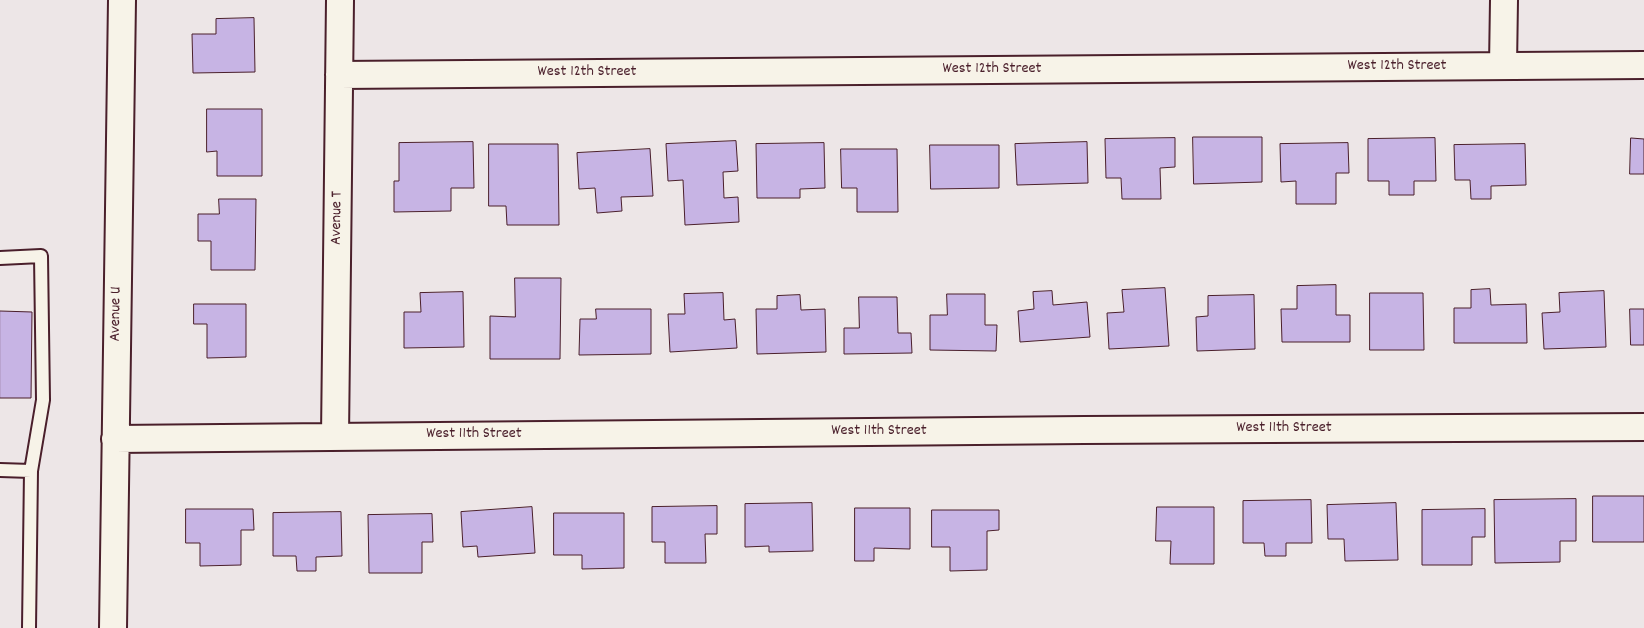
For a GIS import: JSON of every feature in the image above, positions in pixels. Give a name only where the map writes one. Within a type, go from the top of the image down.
[{"type":"street","name":"Avenue U","points":[[113,628],[122,0]]},
{"type":"street","name":"Avenue T","points":[[335,436],[340,0]]},
{"type":"street","points":[[1504,0],[1504,66]]},
{"type":"street","name":"West 12th Street","points":[[339,75],[1644,65]]},
{"type":"street","name":"West 11th Street","points":[[115,439],[1644,428]]},
{"type":"lane","points":[[0,258],[41,256],[42,400],[31,471],[29,628]]},
{"type":"lane","points":[[0,470],[31,471]]},
{"type":"building","points":[[254,18],[255,72],[193,73],[192,34],[216,34],[216,19]]},
{"type":"building","points":[[207,109],[262,109],[262,176],[217,176],[217,151],[207,152]]},
{"type":"building","points":[[1193,137],[1262,137],[1262,182],[1194,184]]},
{"type":"building","points":[[1175,138],[1175,167],[1160,168],[1161,199],[1122,199],[1121,178],[1106,178],[1105,139]]},
{"type":"building","points":[[1435,138],[1436,181],[1414,181],[1414,195],[1389,195],[1389,181],[1368,181],[1368,139]]},
{"type":"building","points":[[1631,138],[1644,139],[1644,174],[1630,174]]},
{"type":"building","points":[[736,141],[738,171],[723,172],[724,198],[738,197],[739,222],[685,225],[683,180],[668,181],[666,144]]},
{"type":"building","points":[[473,142],[474,188],[451,188],[451,211],[394,212],[394,181],[399,181],[399,143]]},
{"type":"building","points":[[1087,142],[1088,183],[1017,185],[1015,144]]},
{"type":"building","points":[[824,143],[825,188],[800,189],[800,198],[757,198],[756,144]]},
{"type":"building","points":[[1348,143],[1349,173],[1336,173],[1336,204],[1296,204],[1296,181],[1281,182],[1280,144]]},
{"type":"building","points":[[489,144],[558,144],[559,225],[507,225],[506,206],[489,206]]},
{"type":"building","points":[[1525,144],[1526,185],[1491,186],[1491,199],[1471,199],[1470,180],[1455,180],[1454,145]]},
{"type":"building","points":[[930,145],[999,145],[999,188],[931,189]]},
{"type":"building","points":[[650,149],[653,196],[621,197],[622,211],[597,213],[595,188],[579,189],[577,153]]},
{"type":"building","points":[[841,149],[897,149],[898,212],[857,212],[857,188],[842,188]]},
{"type":"building","points":[[219,199],[256,199],[255,270],[211,270],[211,241],[198,241],[198,214],[219,214]]},
{"type":"building","points":[[515,278],[561,278],[560,359],[490,359],[490,316],[515,317]]},
{"type":"building","points":[[1336,285],[1336,315],[1350,315],[1350,342],[1282,342],[1281,309],[1297,309],[1297,286]]},
{"type":"building","points":[[1165,288],[1169,346],[1109,349],[1107,313],[1124,312],[1122,290]]},
{"type":"building","points":[[1490,289],[1491,305],[1526,304],[1527,343],[1454,343],[1454,308],[1471,308],[1471,290]]},
{"type":"building","points":[[1052,291],[1053,305],[1087,302],[1090,337],[1020,342],[1018,311],[1034,309],[1033,292]]},
{"type":"building","points":[[1604,291],[1606,347],[1544,349],[1542,313],[1560,312],[1559,293]]},
{"type":"building","points":[[463,292],[464,347],[404,348],[404,312],[421,312],[420,293]]},
{"type":"building","points":[[723,293],[724,320],[735,319],[737,348],[670,352],[668,314],[685,314],[684,294]]},
{"type":"building","points":[[1370,293],[1423,293],[1424,350],[1370,350]]},
{"type":"building","points":[[947,294],[985,294],[985,325],[997,325],[996,351],[930,350],[930,315],[947,315]]},
{"type":"building","points":[[800,295],[801,310],[825,309],[826,352],[757,354],[756,309],[777,309],[777,296]]},
{"type":"building","points":[[1254,295],[1255,349],[1197,351],[1196,317],[1208,316],[1208,296]]},
{"type":"building","points":[[859,297],[897,297],[898,333],[911,333],[912,353],[844,354],[844,328],[859,328]]},
{"type":"building","points":[[194,304],[246,304],[246,357],[207,358],[207,324],[194,324]]},
{"type":"building","points":[[596,309],[651,309],[651,354],[579,355],[580,319],[596,319]]},
{"type":"building","points":[[1630,309],[1644,309],[1644,345],[1631,345]]},
{"type":"building","points":[[0,311],[32,312],[31,398],[0,398]]},
{"type":"building","points":[[1593,496],[1644,496],[1644,542],[1593,542]]},
{"type":"building","points":[[1576,499],[1576,541],[1560,541],[1560,562],[1495,563],[1494,500]]},
{"type":"building","points":[[1311,500],[1312,543],[1286,543],[1286,556],[1265,556],[1264,543],[1243,543],[1243,501]]},
{"type":"building","points":[[812,503],[813,551],[769,552],[769,546],[745,547],[745,504]]},
{"type":"building","points":[[1396,503],[1398,560],[1345,561],[1344,539],[1328,539],[1327,505]]},
{"type":"building","points":[[717,506],[717,534],[705,534],[706,563],[665,563],[665,542],[652,542],[652,507]]},
{"type":"building","points":[[532,507],[535,553],[478,557],[477,546],[463,547],[461,512]]},
{"type":"building","points":[[1157,507],[1214,507],[1214,564],[1170,564],[1171,541],[1156,541]]},
{"type":"building","points":[[855,508],[910,508],[910,549],[874,548],[874,561],[855,561]]},
{"type":"building","points":[[186,509],[253,509],[254,530],[241,530],[241,565],[200,566],[200,543],[186,543]]},
{"type":"building","points":[[1485,509],[1485,537],[1472,537],[1472,565],[1422,565],[1422,510]]},
{"type":"building","points":[[932,510],[999,510],[999,530],[987,531],[987,570],[950,571],[950,547],[932,547]]},
{"type":"building","points":[[341,512],[342,556],[316,557],[316,571],[297,571],[296,556],[273,556],[273,513]]},
{"type":"building","points":[[554,513],[624,513],[624,568],[582,569],[582,555],[554,555]]},
{"type":"building","points":[[432,514],[433,542],[422,542],[422,573],[369,573],[368,515]]}]
